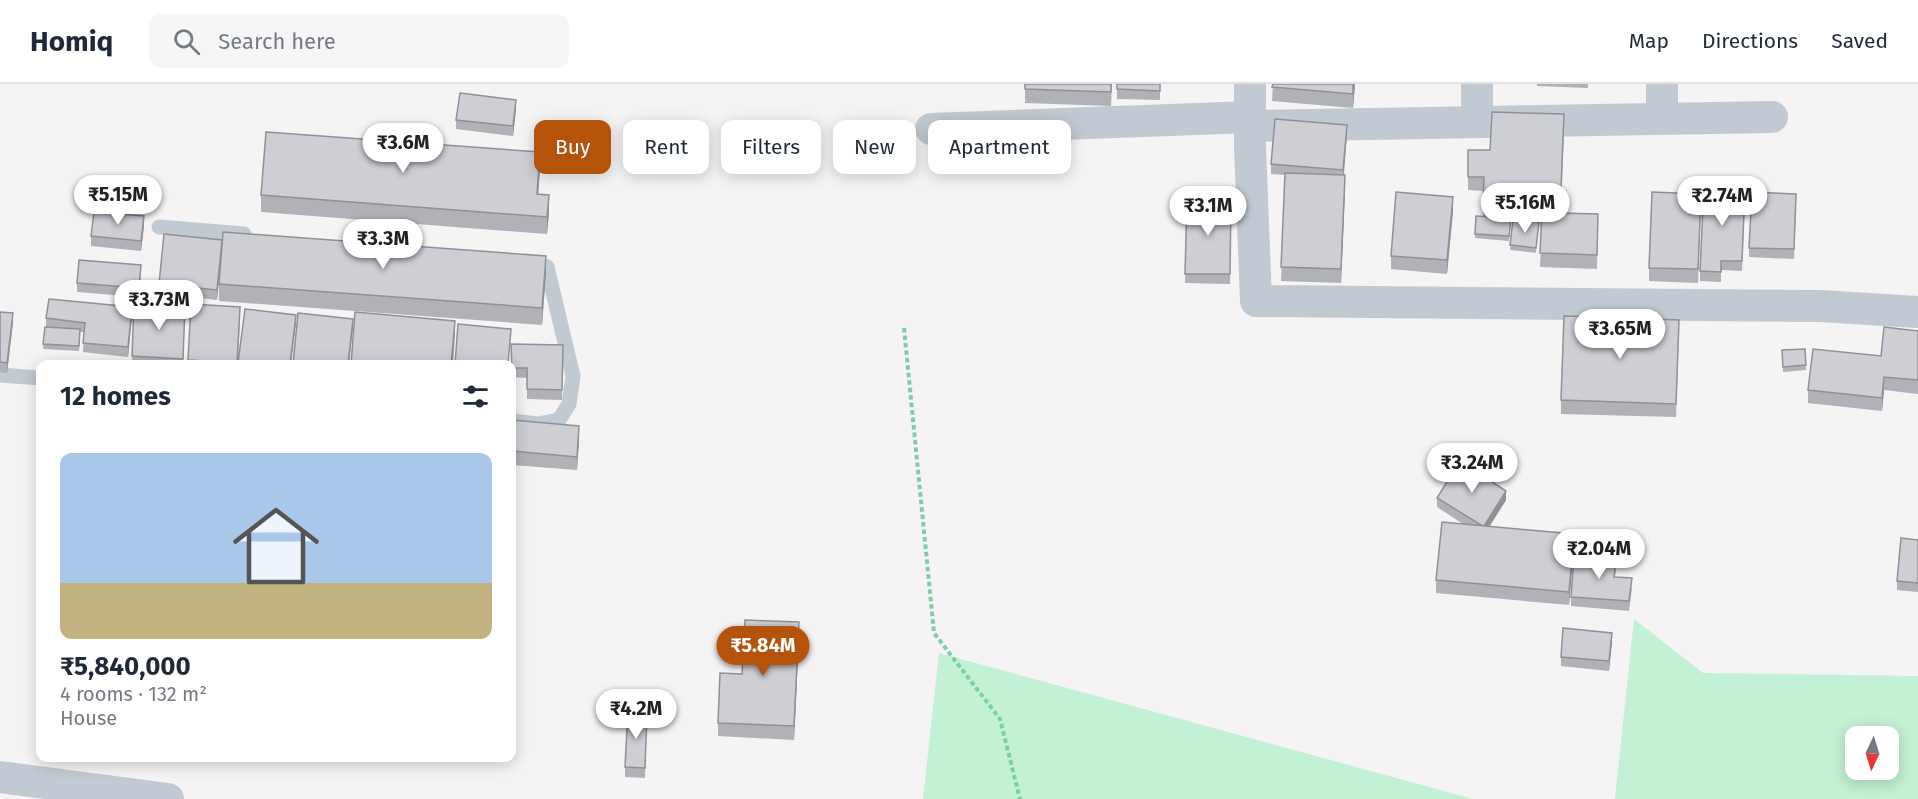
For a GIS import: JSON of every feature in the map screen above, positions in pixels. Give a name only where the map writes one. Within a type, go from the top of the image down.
[{"type":"street","points":[[1250,84],[1256,301],[1820,306],[1918,312]]},
{"type":"street","points":[[1477,84],[1477,122]]},
{"type":"street","points":[[1662,84],[1662,119]]},
{"type":"street","points":[[1071,126],[1250,121],[1477,122],[1772,117]]},
{"type":"street","points":[[0,777],[168,799]]},
{"type":"lane","points":[[159,227],[263,236]]},
{"type":"lane","points":[[508,258],[530,261],[547,267],[573,376],[569,404],[559,420],[538,424],[516,421]]},
{"type":"lane","points":[[0,375],[36,378]]},
{"type":"path","points":[[904,328],[934,633],[1000,718],[1020,799]]},
{"type":"green space","points":[[1634,619],[1703,673],[1918,676],[1918,799],[1615,799]]},
{"type":"green space","points":[[939,653],[1473,799],[923,799]]},
{"type":"building","points":[[1025,84],[1111,84],[1111,92],[1025,89]]},
{"type":"building","points":[[1117,84],[1160,84],[1160,91],[1117,89]]},
{"type":"building","points":[[1273,84],[1353,84],[1353,94],[1272,87]]},
{"type":"building","points":[[460,93],[516,100],[513,126],[456,120]]},
{"type":"building","points":[[1492,112],[1564,114],[1560,213],[1598,214],[1597,255],[1540,253],[1542,209],[1483,207],[1484,177],[1468,177],[1468,150],[1490,150]]},
{"type":"building","points":[[1275,119],[1347,125],[1343,170],[1271,164]]},
{"type":"building","points":[[266,132],[534,152],[534,174],[538,174],[537,194],[549,195],[547,217],[261,195]]},
{"type":"building","points":[[1285,173],[1345,175],[1341,269],[1281,267]]},
{"type":"building","points":[[1704,185],[1745,188],[1742,261],[1721,261],[1721,272],[1700,271]]},
{"type":"building","points":[[1396,192],[1453,197],[1447,260],[1391,256]]},
{"type":"building","points":[[1652,192],[1701,194],[1698,269],[1649,268]]},
{"type":"building","points":[[1752,192],[1796,194],[1794,249],[1749,248]]},
{"type":"building","points":[[1187,199],[1231,200],[1230,274],[1185,274]]},
{"type":"building","points":[[94,212],[144,216],[141,241],[91,236]]},
{"type":"building","points":[[1476,216],[1511,218],[1509,236],[1475,234]]},
{"type":"building","points":[[1513,220],[1539,222],[1536,248],[1510,245]]},
{"type":"building","points":[[223,232],[546,256],[542,308],[219,284]]},
{"type":"building","points":[[164,234],[222,240],[217,290],[159,284]]},
{"type":"building","points":[[79,260],[141,265],[139,288],[77,283]]},
{"type":"building","points":[[49,299],[132,307],[128,347],[83,343],[85,323],[46,318]]},
{"type":"building","points":[[134,303],[185,305],[183,359],[132,356]]},
{"type":"building","points":[[191,304],[240,307],[237,360],[188,360]]},
{"type":"building","points":[[245,309],[296,315],[290,360],[238,360]]},
{"type":"building","points":[[0,312],[13,313],[7,363],[0,362]]},
{"type":"building","points":[[355,312],[455,321],[451,360],[351,360]]},
{"type":"building","points":[[298,313],[353,319],[348,360],[293,360]]},
{"type":"building","points":[[1564,316],[1679,320],[1676,404],[1561,400]]},
{"type":"building","points":[[458,324],[511,329],[508,360],[455,360]]},
{"type":"building","points":[[45,327],[80,329],[79,346],[43,344]]},
{"type":"building","points":[[1884,327],[1918,331],[1918,380],[1884,377],[1882,398],[1808,390],[1813,349],[1881,356]]},
{"type":"building","points":[[511,344],[563,345],[562,390],[527,389],[527,368],[516,368],[516,360],[512,360]]},
{"type":"building","points":[[1805,349],[1806,365],[1783,367],[1782,350]]},
{"type":"building","points":[[516,420],[579,426],[577,457],[516,451]]},
{"type":"building","points":[[1460,461],[1506,491],[1484,526],[1437,498]]},
{"type":"building","points":[[1442,522],[1574,534],[1569,592],[1436,580]]},
{"type":"building","points":[[1901,538],[1918,540],[1918,583],[1897,581]]},
{"type":"building","points":[[1574,556],[1616,560],[1614,577],[1632,578],[1629,601],[1571,597]]},
{"type":"building","points":[[745,620],[799,622],[794,726],[718,723],[720,673],[742,674]]},
{"type":"building","points":[[1563,628],[1612,633],[1609,661],[1561,657]]},
{"type":"building","points":[[628,711],[647,712],[645,768],[625,767]]}]
